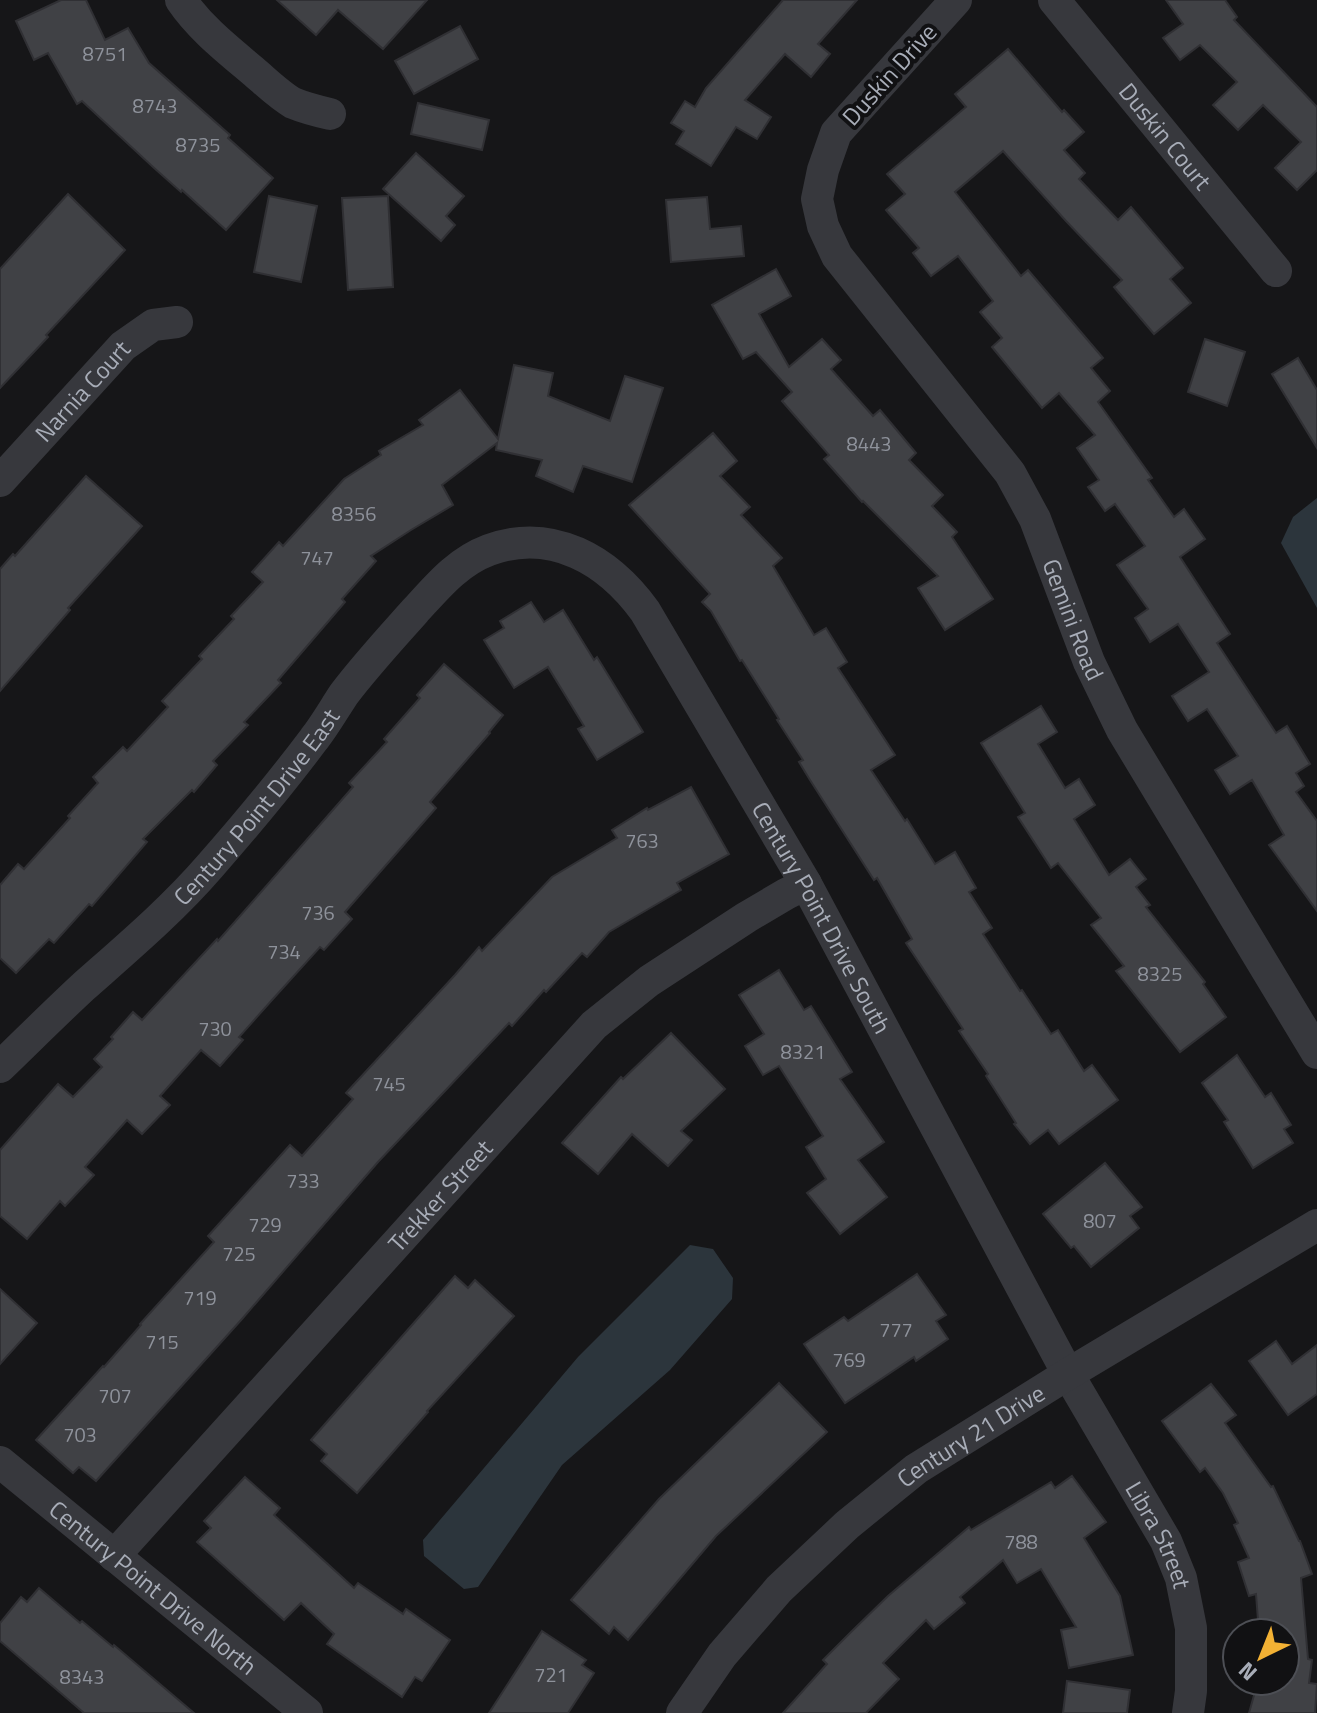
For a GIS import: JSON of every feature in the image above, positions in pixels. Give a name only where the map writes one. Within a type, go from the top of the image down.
[{"type":"street","points":[[181,0],[192,17],[274,90],[292,102],[330,114]]},
{"type":"street","name":"Duskin Drive","points":[[817,199],[836,133],[956,0]]},
{"type":"street","name":"Duskin Court","points":[[1054,0],[1276,271]]},
{"type":"street","name":"Gemini Road","points":[[817,199],[823,226],[837,256],[1010,473],[1035,519],[1089,662],[1122,730],[1317,1053]]},
{"type":"street","name":"Narnia Court","points":[[0,481],[123,346],[153,325],[177,322]]},
{"type":"street","name":"Century Point Drive South","points":[[506,545],[542,542],[596,561],[629,589],[645,611],[806,884],[1068,1374]]},
{"type":"street","name":"Century Point Drive East","points":[[0,1067],[170,909],[209,867],[315,737],[370,661],[441,583],[457,568],[486,551],[506,545]]},
{"type":"street","name":"Trekker Street","points":[[114,1556],[594,1025],[649,981],[747,917],[806,884]]},
{"type":"street","name":"Century 21 Drive","points":[[682,1713],[722,1655],[779,1589],[847,1525],[916,1469],[1317,1225]]},
{"type":"street","name":"Libra Street","points":[[1068,1374],[1166,1541],[1181,1578],[1191,1628],[1188,1713]]},
{"type":"street","name":"Century Point Drive North","points":[[0,1462],[307,1713]]},
{"type":"shaded area","points":[[1317,498],[1317,608],[1281,543],[1293,517]]},
{"type":"shaded area","points":[[690,1245],[713,1249],[733,1278],[732,1299],[670,1370],[562,1465],[478,1587],[464,1589],[424,1556],[423,1540],[578,1357]]},
{"type":"building","points":[[61,0],[86,0],[105,40],[128,28],[149,63],[273,178],[226,230],[82,101],[77,104],[48,53],[34,60],[16,21]]},
{"type":"building","points":[[277,0],[427,0],[383,49],[338,10],[316,35]]},
{"type":"building","points":[[783,0],[857,0],[818,44],[830,54],[811,77],[785,54],[745,100],[771,117],[757,139],[736,127],[711,166],[676,144],[684,131],[671,123],[685,101],[695,107],[706,88]]},
{"type":"building","points":[[1166,0],[1225,0],[1237,17],[1234,20],[1317,107],[1317,170],[1297,190],[1275,168],[1301,142],[1263,105],[1238,130],[1213,105],[1237,82],[1200,45],[1180,60],[1163,38],[1183,24]]},
{"type":"building","points":[[460,26],[478,59],[414,94],[395,61]]},
{"type":"building","points":[[1008,49],[1062,112],[1064,110],[1084,132],[1064,150],[1085,173],[1079,179],[1118,220],[1131,207],[1183,268],[1170,279],[1191,303],[1154,334],[1114,287],[1122,280],[1003,151],[955,192],[1021,276],[1028,270],[1103,358],[1091,368],[1110,391],[1098,402],[1152,478],[1148,480],[1174,517],[1184,509],[1205,539],[1180,557],[1230,634],[1217,643],[1276,733],[1287,726],[1310,764],[1296,773],[1304,786],[1296,792],[1317,821],[1317,911],[1269,845],[1284,835],[1252,780],[1230,794],[1215,770],[1238,756],[1207,709],[1188,721],[1172,696],[1209,672],[1178,624],[1150,642],[1135,618],[1148,609],[1117,565],[1145,546],[1115,504],[1105,511],[1088,487],[1099,480],[1077,448],[1095,435],[1059,393],[1042,408],[992,347],[1002,338],[980,312],[993,301],[958,256],[931,276],[913,253],[919,248],[886,210],[905,194],[887,174],[966,107],[955,94]]},
{"type":"building","points":[[418,103],[489,120],[482,150],[411,134]]},
{"type":"building","points":[[416,153],[464,196],[446,216],[455,225],[441,241],[383,189]]},
{"type":"building","points":[[68,194],[125,250],[0,388],[0,269]]},
{"type":"building","points":[[269,196],[317,206],[301,282],[254,272]]},
{"type":"building","points":[[388,196],[393,287],[348,290],[342,198]]},
{"type":"building","points":[[707,197],[710,229],[741,226],[744,256],[671,262],[666,200]]},
{"type":"building","points":[[776,269],[791,296],[759,314],[789,367],[822,339],[841,360],[831,369],[873,416],[880,410],[916,453],[909,460],[943,495],[932,506],[957,532],[952,537],[993,599],[945,630],[918,588],[938,576],[862,502],[824,459],[829,455],[782,401],[792,392],[756,352],[743,359],[712,305]]},
{"type":"building","points":[[1205,339],[1245,352],[1227,406],[1188,392]]},
{"type":"building","points":[[1298,358],[1317,390],[1317,448],[1272,374]]},
{"type":"building","points":[[514,365],[553,373],[548,396],[610,421],[625,376],[663,388],[632,482],[583,466],[573,492],[536,476],[542,460],[496,450],[497,443],[442,485],[453,505],[371,556],[376,561],[278,680],[281,683],[244,722],[248,725],[213,761],[217,765],[194,792],[192,790],[143,839],[147,842],[92,906],[89,904],[54,943],[49,939],[16,973],[0,958],[0,885],[18,864],[24,869],[70,818],[68,816],[98,783],[93,777],[123,747],[127,751],[168,707],[162,701],[202,659],[199,656],[263,582],[252,572],[279,542],[283,546],[344,479],[381,455],[379,451],[423,425],[419,420],[460,390],[498,439]]},
{"type":"building","points":[[713,433],[737,461],[720,476],[750,507],[741,515],[782,558],[773,566],[814,635],[826,628],[847,662],[838,668],[895,755],[871,770],[935,864],[955,852],[976,888],[969,892],[992,928],[983,934],[1020,991],[1051,1034],[1058,1030],[1084,1071],[1092,1065],[1118,1100],[1059,1144],[1048,1130],[1030,1144],[1014,1124],[986,1076],[988,1074],[959,1031],[963,1029],[906,943],[912,939],[877,878],[874,880],[810,780],[799,762],[803,760],[779,719],[711,611],[702,602],[710,594],[629,505]]},
{"type":"building","points":[[86,476],[142,526],[68,608],[70,610],[0,691],[0,569]]},
{"type":"building","points":[[531,602],[544,622],[563,610],[594,660],[597,657],[643,732],[597,760],[578,729],[584,726],[548,667],[514,688],[484,640],[504,628],[500,621]]},
{"type":"building","points":[[444,664],[503,715],[430,802],[436,808],[345,912],[352,919],[324,950],[320,947],[272,1000],[239,1037],[243,1040],[220,1066],[201,1050],[160,1096],[170,1105],[142,1134],[127,1120],[85,1167],[94,1175],[65,1206],[60,1201],[27,1239],[0,1216],[0,1150],[58,1084],[73,1097],[102,1067],[94,1059],[133,1012],[142,1020],[218,941],[353,787],[349,783],[387,742],[384,739],[420,698],[417,695]]},
{"type":"building","points":[[1041,706],[1057,732],[1038,744],[1065,788],[1079,779],[1095,805],[1074,819],[1109,875],[1130,859],[1146,879],[1136,887],[1150,905],[1146,907],[1205,982],[1203,984],[1226,1017],[1180,1052],[1116,971],[1124,966],[1091,925],[1101,918],[1058,863],[1051,868],[1018,817],[1025,813],[981,743]]},
{"type":"building","points":[[691,787],[729,854],[677,883],[681,890],[609,932],[587,957],[582,953],[512,1026],[509,1023],[378,1162],[96,1481],[79,1467],[73,1473],[36,1440],[214,1242],[208,1236],[290,1145],[302,1156],[353,1099],[346,1093],[479,947],[482,951],[552,877],[617,838],[612,830],[647,808]]},
{"type":"building","points":[[779,970],[804,1010],[811,1006],[852,1072],[840,1079],[884,1142],[858,1160],[887,1197],[840,1234],[807,1193],[826,1179],[806,1147],[823,1136],[779,1066],[763,1075],[745,1046],[764,1034],[739,995]]},
{"type":"building","points":[[671,1033],[725,1089],[681,1131],[692,1140],[668,1166],[632,1134],[598,1174],[562,1143],[621,1077],[623,1079]]},
{"type":"building","points":[[1237,1055],[1265,1097],[1271,1093],[1291,1125],[1284,1129],[1293,1143],[1253,1168],[1224,1122],[1228,1120],[1202,1083]]},
{"type":"building","points":[[1105,1163],[1142,1207],[1130,1216],[1139,1228],[1091,1267],[1043,1214]]},
{"type":"building","points":[[917,1274],[946,1315],[936,1321],[948,1339],[916,1361],[914,1357],[845,1403],[804,1344],[844,1317],[848,1321]]},
{"type":"building","points":[[455,1276],[468,1288],[475,1280],[514,1316],[357,1493],[321,1461],[327,1454],[311,1440]]},
{"type":"building","points":[[0,1289],[37,1323],[0,1364]]},
{"type":"building","points":[[1276,1341],[1292,1364],[1317,1345],[1317,1394],[1288,1415],[1249,1361]]},
{"type":"building","points":[[779,1383],[827,1432],[716,1536],[628,1640],[614,1627],[609,1634],[571,1600],[659,1499]]},
{"type":"building","points":[[1211,1384],[1236,1415],[1225,1423],[1273,1486],[1312,1574],[1301,1578],[1308,1659],[1312,1660],[1309,1683],[1317,1684],[1315,1713],[1249,1713],[1254,1697],[1301,1697],[1301,1617],[1258,1617],[1256,1594],[1249,1596],[1238,1562],[1249,1558],[1234,1525],[1238,1523],[1223,1493],[1205,1468],[1200,1472],[1162,1421]]},
{"type":"building","points":[[1072,1476],[1106,1522],[1084,1538],[1120,1596],[1133,1655],[1069,1668],[1061,1630],[1076,1627],[1041,1569],[1017,1583],[1003,1560],[960,1597],[965,1603],[934,1629],[926,1620],[883,1663],[899,1679],[866,1713],[783,1713],[827,1664],[823,1660],[851,1632],[969,1527],[971,1530],[1051,1482],[1055,1488]]},
{"type":"building","points":[[245,1477],[280,1508],[274,1515],[354,1588],[358,1583],[403,1614],[406,1609],[450,1640],[422,1681],[415,1677],[402,1697],[327,1644],[334,1634],[301,1603],[284,1620],[197,1542],[211,1528],[204,1521]]},
{"type":"building","points":[[39,1588],[80,1623],[82,1621],[114,1645],[194,1713],[84,1713],[0,1641],[0,1623],[21,1597],[27,1602]]},
{"type":"building","points":[[542,1631],[586,1660],[582,1665],[594,1673],[568,1713],[489,1713]]},
{"type":"building","points":[[1067,1681],[1130,1690],[1127,1713],[1063,1713]]}]
